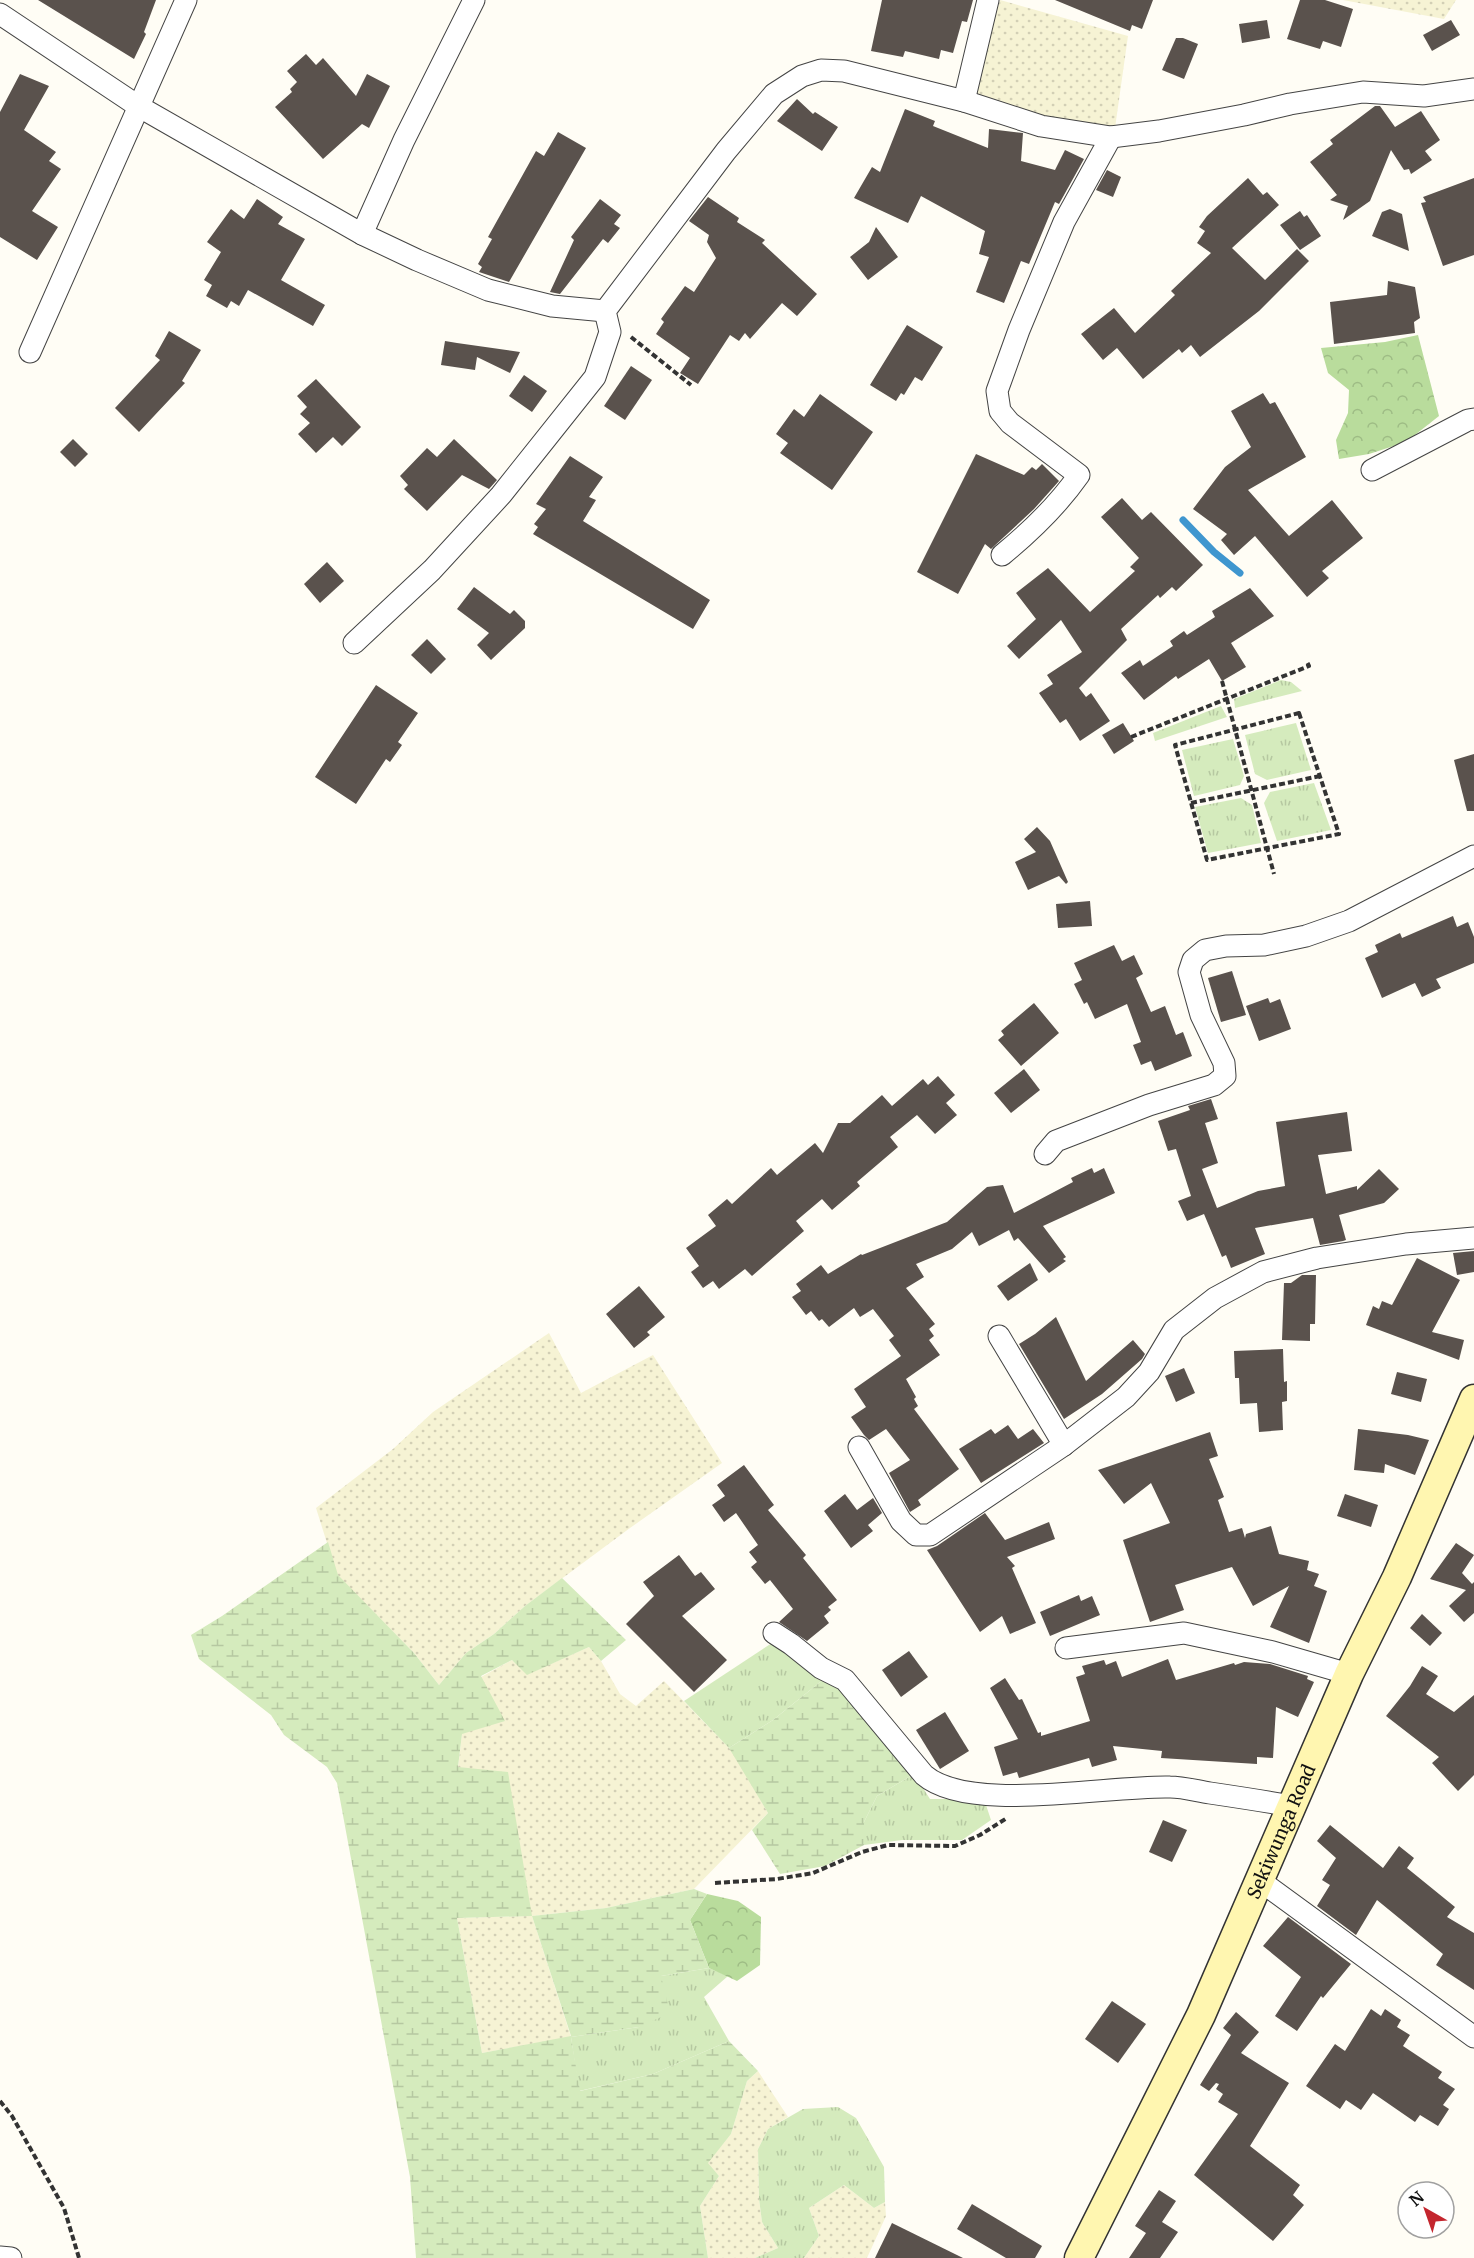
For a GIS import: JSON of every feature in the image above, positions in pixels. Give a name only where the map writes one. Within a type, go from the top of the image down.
[{"type":"main road","name":"Sekiwunga Road","points":[[1079,2258],[1201,2015],[1349,1674],[1397,1577],[1474,1399]]},
{"type":"street","points":[[30,352],[186,0]]},
{"type":"street","points":[[362,234],[404,140],[474,0]]},
{"type":"street","points":[[964,101],[988,0]]},
{"type":"street","points":[[0,14],[138,106],[362,234],[488,290],[552,306],[605,311]]},
{"type":"street","points":[[605,311],[726,151],[774,94],[802,76],[821,70],[844,71],[964,101],[1041,126],[1111,137],[1160,131],[1290,104],[1363,92],[1424,96],[1474,89]]},
{"type":"street","points":[[1002,555],[1067,493],[1079,475],[1010,423],[1000,411],[997,391],[1019,330],[1064,222],[1111,137]]},
{"type":"street","points":[[354,643],[432,570],[501,495],[595,377],[610,332],[605,311]]},
{"type":"street","points":[[1372,470],[1474,419]]},
{"type":"street","points":[[1045,1154],[1056,1141],[1149,1105],[1214,1085],[1225,1076],[1224,1063],[1202,1015],[1189,972],[1193,960],[1205,950],[1226,945],[1264,945],[1306,936],[1349,921],[1474,856]]},
{"type":"street","points":[[859,1447],[901,1521],[916,1535],[930,1535],[1064,1445],[1126,1397],[1149,1372],[1174,1330],[1215,1298],[1263,1272],[1317,1258],[1384,1247],[1474,1238]]},
{"type":"street","points":[[999,1336],[1064,1445]]},
{"type":"street","points":[[774,1634],[791,1644],[821,1668],[846,1680],[924,1775],[944,1787],[974,1794],[1029,1796],[1118,1787],[1172,1786],[1291,1806]]},
{"type":"street","points":[[1066,1648],[1184,1634],[1273,1652],[1349,1674]]},
{"type":"street","points":[[1259,1880],[1474,2037]]},
{"type":"street","points":[[0,2257],[11,2258]]},
{"type":"path","points":[[605,311],[628,334],[691,386]]},
{"type":"path","points":[[1131,737],[1309,666],[1307,662]]},
{"type":"path","points":[[1222,681],[1274,874]]},
{"type":"path","points":[[1299,713],[1339,834],[1207,860],[1175,745],[1235,729],[1299,713]]},
{"type":"path","points":[[1191,803],[1320,776]]},
{"type":"path","points":[[715,1883],[777,1879],[813,1873],[862,1852],[888,1845],[955,1846],[980,1835],[1008,1817]]},
{"type":"path","points":[[0,2101],[12,2116],[64,2208],[80,2258]]},
{"type":"shaded area","points":[[1000,0],[1128,36],[1115,128],[1043,121],[974,95]]},
{"type":"shaded area","points":[[1343,0],[1456,0],[1444,19]]},
{"type":"shaded area","points":[[549,1333],[581,1393],[653,1355],[722,1463],[525,1606],[494,1634],[466,1653],[439,1685],[414,1653],[337,1575],[316,1508],[393,1449],[433,1412]]},
{"type":"shaded area","points":[[589,1647],[601,1661],[620,1694],[636,1706],[664,1681],[733,1752],[768,1813],[694,1889],[606,1908],[532,1916],[571,2037],[482,2053],[457,1918],[531,1916],[458,1768],[462,1734],[481,1677],[512,1660],[528,1674]]},
{"type":"shaded area","points":[[758,2071],[788,2117],[768,2129],[758,2149],[762,2222],[778,2248],[755,2258],[708,2258],[700,2206],[719,2176],[707,2163],[731,2134],[747,2081]]},
{"type":"shaded area","points":[[844,2185],[874,2208],[885,2202],[886,2216],[867,2258],[804,2258],[819,2236],[809,2208]]},
{"type":"green space","points":[[1418,335],[1439,416],[1406,442],[1369,454],[1339,459],[1336,440],[1348,413],[1349,390],[1328,373],[1321,348],[1385,342]]},
{"type":"green space","points":[[1281,680],[1291,682],[1302,691],[1235,708],[1234,699]]},
{"type":"green space","points":[[1221,706],[1227,717],[1155,741],[1153,733]]},
{"type":"green space","points":[[1296,723],[1311,770],[1267,780],[1255,774],[1245,735]]},
{"type":"green space","points":[[1233,739],[1244,776],[1240,785],[1194,796],[1182,750]]},
{"type":"green space","points":[[1314,783],[1331,830],[1277,841],[1264,803],[1270,792]]},
{"type":"green space","points":[[1241,798],[1252,805],[1261,843],[1208,853],[1195,807]]},
{"type":"green space","points":[[328,1542],[338,1575],[414,1653],[439,1685],[466,1653],[494,1634],[525,1606],[562,1578],[626,1640],[601,1661],[589,1647],[527,1675],[512,1660],[481,1676],[505,1721],[462,1734],[458,1767],[508,1772],[532,1916],[606,1908],[694,1889],[707,1894],[690,1920],[709,1968],[661,1976],[670,2013],[639,2027],[571,2037],[580,2091],[653,2074],[729,2041],[758,2071],[747,2081],[731,2134],[708,2163],[719,2176],[700,2206],[708,2258],[416,2258],[410,2177],[337,1783],[327,1767],[284,1735],[271,1715],[199,1659],[191,1635]],"holes":[[[532,1916],[571,2036],[482,2053],[457,1918]]]},
{"type":"green space","points":[[775,1641],[824,1679],[773,1720],[729,1748],[684,1701]]},
{"type":"green space","points":[[824,1679],[857,1700],[914,1774],[877,1796],[864,1822],[864,1845],[825,1866],[780,1874],[752,1830],[768,1813],[729,1748],[773,1720]]},
{"type":"green space","points":[[914,1774],[930,1799],[984,1799],[991,1820],[962,1840],[902,1840],[864,1845],[864,1822],[877,1796]]},
{"type":"green space","points":[[707,1894],[738,1901],[761,1917],[760,1965],[737,1981],[709,1968],[690,1920]]},
{"type":"green space","points":[[709,1968],[728,1976],[704,1997],[729,2041],[653,2074],[579,2091],[571,2037],[639,2027],[661,1976]]},
{"type":"green space","points":[[838,2107],[856,2118],[884,2167],[885,2202],[874,2208],[844,2185],[809,2208],[819,2236],[804,2258],[755,2258],[778,2248],[762,2222],[759,2199],[758,2149],[768,2129],[803,2109]]},
{"type":"building","points":[[38,0],[156,0],[144,32],[146,34],[134,59]]},
{"type":"building","points":[[882,0],[973,0],[967,22],[962,21],[953,53],[941,50],[939,59],[905,51],[903,57],[871,51]]},
{"type":"building","points":[[1055,0],[1153,0],[1142,29],[1132,25],[1130,31]]},
{"type":"building","points":[[1300,0],[1325,0],[1353,9],[1341,47],[1323,41],[1320,49],[1287,39]]},
{"type":"building","points":[[1267,20],[1270,38],[1242,43],[1239,24]]},
{"type":"building","points":[[1451,20],[1460,35],[1432,51],[1423,35]]},
{"type":"building","points":[[1176,38],[1183,38],[1198,44],[1184,79],[1162,70]]},
{"type":"building","points":[[306,54],[316,65],[323,58],[356,96],[367,74],[390,86],[369,128],[362,124],[323,159],[275,107],[292,92],[290,89],[297,82],[287,71]]},
{"type":"building","points":[[20,74],[49,86],[24,130],[56,152],[49,161],[61,169],[32,211],[58,227],[37,260],[0,237],[0,112]]},
{"type":"building","points":[[797,99],[813,114],[815,112],[838,127],[822,151],[777,121]]},
{"type":"building","points":[[1375,106],[1380,106],[1395,127],[1421,111],[1440,140],[1425,151],[1432,160],[1411,174],[1409,169],[1404,170],[1391,150],[1370,201],[1343,220],[1348,206],[1330,200],[1337,195],[1310,162],[1333,144],[1330,140]]},
{"type":"building","points":[[905,109],[935,121],[933,126],[988,148],[989,129],[1023,133],[1021,161],[1055,170],[1065,150],[1084,159],[1059,204],[1055,202],[1029,264],[1021,261],[1004,303],[976,292],[989,257],[979,254],[985,231],[921,196],[908,223],[854,198],[872,167],[880,172]]},
{"type":"building","points":[[558,132],[586,148],[509,282],[479,272],[482,267],[478,264],[492,239],[488,237],[536,151],[544,156]]},
{"type":"building","points":[[1107,170],[1121,177],[1113,197],[1096,190]]},
{"type":"building","points":[[1248,178],[1263,195],[1267,192],[1279,205],[1232,248],[1265,280],[1297,249],[1309,261],[1259,311],[1200,357],[1191,345],[1182,353],[1179,349],[1143,379],[1117,348],[1103,360],[1081,334],[1114,308],[1135,333],[1175,295],[1171,291],[1211,253],[1197,243],[1205,231],[1199,227],[1207,216]]},
{"type":"building","points":[[1474,178],[1474,255],[1443,266],[1421,203],[1426,202],[1423,197]]},
{"type":"building","points":[[708,197],[739,218],[737,222],[765,240],[762,243],[817,294],[797,316],[782,303],[750,339],[745,333],[739,341],[730,335],[698,384],[680,373],[690,358],[656,334],[664,322],[661,319],[685,286],[694,292],[716,258],[707,242],[709,235],[689,221]]},
{"type":"building","points":[[257,199],[283,217],[278,224],[305,239],[281,280],[325,305],[313,326],[248,290],[239,306],[231,301],[227,308],[206,296],[212,285],[204,280],[221,252],[207,242],[231,209],[244,219]]},
{"type":"building","points":[[600,199],[621,215],[614,224],[620,228],[608,243],[603,239],[560,294],[550,292],[574,240],[571,237]]},
{"type":"building","points":[[1390,209],[1402,214],[1409,251],[1372,236],[1382,212]]},
{"type":"building","points":[[1300,211],[1304,217],[1307,215],[1321,236],[1300,250],[1280,225]]},
{"type":"building","points":[[876,227],[898,257],[868,280],[850,257],[869,242]]},
{"type":"building","points":[[1388,281],[1415,287],[1420,318],[1414,322],[1415,333],[1334,344],[1330,302],[1387,295]]},
{"type":"building","points":[[907,325],[943,347],[922,381],[915,377],[904,395],[901,393],[896,401],[870,385]]},
{"type":"building","points":[[169,331],[201,350],[182,381],[185,383],[139,432],[115,408],[160,360],[155,356]]},
{"type":"building","points":[[445,341],[520,352],[510,373],[477,357],[475,370],[441,365]]},
{"type":"building","points":[[631,366],[652,380],[625,420],[604,406]]},
{"type":"building","points":[[524,375],[547,391],[532,412],[509,396]]},
{"type":"building","points":[[316,379],[361,427],[342,446],[333,437],[316,453],[298,434],[310,423],[300,414],[307,407],[297,396]]},
{"type":"building","points":[[1263,393],[1270,404],[1275,402],[1306,457],[1248,490],[1289,536],[1332,500],[1363,538],[1322,571],[1329,578],[1307,597],[1255,536],[1234,555],[1221,540],[1227,534],[1193,509],[1225,467],[1251,447],[1231,411]]},
{"type":"building","points":[[820,394],[873,432],[832,490],[780,453],[788,443],[776,434],[794,409],[804,417]]},
{"type":"building","points":[[73,439],[88,454],[75,467],[60,452]]},
{"type":"building","points":[[454,439],[497,480],[489,489],[462,475],[427,511],[404,489],[408,485],[400,476],[427,448],[437,457]]},
{"type":"building","points":[[976,454],[1024,475],[1032,467],[1036,470],[1042,464],[1059,481],[1034,509],[991,549],[985,544],[958,594],[917,572]]},
{"type":"building","points":[[570,456],[603,477],[589,497],[596,500],[583,521],[710,600],[693,629],[533,534],[538,527],[534,524],[546,509],[536,504]]},
{"type":"building","points":[[1122,498],[1142,520],[1151,512],[1203,565],[1176,591],[1172,587],[1160,598],[1158,595],[1121,629],[1127,640],[1079,688],[1086,697],[1091,693],[1110,721],[1080,741],[1066,719],[1060,723],[1039,693],[1053,684],[1047,675],[1082,652],[1061,620],[1019,659],[1007,646],[1036,619],[1016,593],[1048,568],[1090,612],[1135,571],[1130,567],[1139,558],[1101,517]]},
{"type":"building","points":[[327,562],[344,581],[320,603],[304,584]]},
{"type":"building","points":[[474,587],[510,614],[514,610],[525,621],[525,628],[491,660],[477,645],[489,633],[457,609]]},
{"type":"building","points":[[1250,588],[1274,616],[1231,643],[1246,667],[1222,681],[1209,659],[1178,679],[1176,676],[1144,700],[1121,673],[1140,660],[1143,666],[1173,646],[1170,641],[1184,631],[1187,635],[1215,617],[1212,611]]},
{"type":"building","points":[[427,639],[446,659],[431,674],[411,655]]},
{"type":"building","points":[[376,685],[418,713],[398,742],[402,745],[390,762],[386,759],[356,804],[315,777]]},
{"type":"building","points":[[1123,723],[1134,741],[1114,754],[1102,735]]},
{"type":"building","points":[[1474,754],[1474,811],[1467,811],[1454,760]]},
{"type":"building","points":[[1037,827],[1050,841],[1068,882],[1066,884],[1059,876],[1028,890],[1015,862],[1036,852],[1024,839]]},
{"type":"building","points":[[1090,901],[1092,926],[1058,928],[1056,904]]},
{"type":"building","points":[[1453,916],[1457,927],[1468,922],[1474,937],[1474,963],[1436,979],[1441,988],[1422,997],[1415,983],[1382,998],[1365,958],[1378,952],[1375,945],[1400,933],[1402,938]]},
{"type":"building","points":[[1114,945],[1122,961],[1134,955],[1143,974],[1136,978],[1151,1012],[1165,1006],[1176,1035],[1183,1032],[1192,1056],[1155,1071],[1151,1061],[1141,1065],[1133,1045],[1141,1042],[1127,1004],[1095,1019],[1087,1002],[1084,1004],[1074,984],[1082,980],[1074,963]]},
{"type":"building","points":[[1232,971],[1246,1015],[1221,1022],[1208,978]]},
{"type":"building","points":[[1268,998],[1270,1003],[1280,999],[1291,1029],[1259,1041],[1246,1006]]},
{"type":"building","points":[[1034,1003],[1059,1033],[1021,1066],[998,1040],[1004,1035],[1001,1031]]},
{"type":"building","points":[[1024,1069],[1040,1090],[1011,1113],[994,1093]]},
{"type":"building","points":[[938,1076],[955,1095],[946,1103],[957,1115],[935,1134],[917,1115],[890,1137],[898,1147],[857,1182],[860,1186],[832,1210],[822,1199],[796,1221],[804,1231],[752,1276],[745,1269],[719,1289],[713,1281],[703,1288],[691,1272],[699,1266],[686,1248],[716,1226],[708,1215],[727,1199],[732,1204],[771,1168],[777,1175],[815,1143],[823,1153],[838,1123],[850,1123],[882,1095],[892,1106],[923,1079],[928,1085]]},
{"type":"building","points":[[1211,1099],[1218,1119],[1205,1123],[1218,1163],[1202,1169],[1217,1208],[1258,1191],[1285,1186],[1276,1122],[1347,1112],[1352,1151],[1318,1155],[1326,1194],[1357,1186],[1357,1190],[1379,1169],[1399,1189],[1384,1203],[1339,1215],[1346,1240],[1343,1241],[1320,1245],[1313,1218],[1255,1228],[1265,1254],[1231,1268],[1226,1255],[1222,1257],[1204,1214],[1187,1221],[1178,1201],[1191,1196],[1176,1149],[1168,1151],[1158,1121],[1190,1110],[1188,1106]]},
{"type":"building","points":[[1092,1168],[1094,1173],[1104,1168],[1115,1193],[1043,1226],[1066,1257],[1063,1259],[1066,1261],[1049,1273],[1018,1238],[1014,1241],[1009,1230],[979,1246],[972,1232],[952,1249],[916,1264],[924,1277],[906,1288],[935,1324],[929,1329],[934,1336],[929,1340],[940,1355],[906,1379],[916,1397],[914,1399],[918,1406],[914,1409],[959,1469],[918,1500],[921,1505],[910,1512],[889,1473],[910,1460],[886,1429],[869,1440],[851,1417],[866,1407],[854,1389],[901,1356],[889,1340],[894,1336],[873,1309],[860,1317],[854,1308],[829,1327],[822,1319],[819,1321],[811,1311],[806,1315],[792,1297],[801,1291],[796,1284],[821,1265],[828,1274],[861,1254],[947,1222],[987,1187],[1003,1185],[1014,1213],[1073,1182],[1071,1178]]},
{"type":"building","points":[[1474,1251],[1474,1272],[1457,1275],[1453,1253]]},
{"type":"building","points":[[1417,1258],[1460,1280],[1432,1332],[1464,1340],[1459,1360],[1366,1325],[1373,1306],[1379,1309],[1382,1301],[1392,1305]]},
{"type":"building","points":[[1030,1263],[1038,1280],[1008,1301],[997,1286]]},
{"type":"building","points":[[1302,1275],[1316,1275],[1315,1324],[1310,1324],[1310,1341],[1282,1340],[1284,1283],[1291,1283]]},
{"type":"building","points":[[639,1286],[665,1317],[647,1332],[650,1335],[634,1348],[606,1314]]},
{"type":"building","points":[[1056,1317],[1086,1381],[1133,1340],[1145,1354],[1102,1394],[1064,1419],[1019,1344]]},
{"type":"building","points":[[1283,1349],[1287,1401],[1282,1402],[1283,1430],[1259,1432],[1257,1403],[1240,1404],[1239,1378],[1235,1378],[1234,1351]]},
{"type":"building","points":[[1184,1368],[1195,1393],[1176,1402],[1165,1376]]},
{"type":"building","points":[[1397,1372],[1427,1379],[1421,1402],[1391,1394]]},
{"type":"building","points":[[1008,1425],[1018,1439],[1033,1429],[1044,1443],[981,1483],[959,1449],[991,1429],[995,1434]]},
{"type":"building","points":[[1358,1429],[1429,1440],[1415,1475],[1385,1464],[1384,1473],[1354,1470]]},
{"type":"building","points":[[1210,1432],[1218,1456],[1209,1459],[1224,1497],[1218,1500],[1229,1532],[1242,1528],[1245,1538],[1246,1534],[1271,1526],[1279,1554],[1309,1561],[1307,1570],[1319,1574],[1314,1586],[1327,1591],[1309,1643],[1270,1627],[1289,1586],[1253,1606],[1232,1567],[1175,1585],[1184,1610],[1150,1622],[1123,1540],[1170,1523],[1151,1483],[1124,1504],[1098,1470]]},
{"type":"building","points":[[744,1465],[774,1505],[768,1510],[806,1555],[803,1558],[837,1600],[828,1607],[831,1610],[824,1616],[829,1623],[807,1641],[779,1622],[793,1609],[770,1580],[765,1584],[751,1567],[757,1562],[749,1552],[758,1545],[736,1513],[724,1522],[712,1505],[725,1496],[717,1485]]},
{"type":"building","points":[[845,1494],[857,1510],[873,1498],[882,1513],[868,1525],[873,1531],[851,1548],[824,1511]]},
{"type":"building","points":[[1345,1494],[1378,1505],[1371,1527],[1337,1516]]},
{"type":"building","points":[[985,1513],[1005,1540],[1049,1522],[1055,1539],[1007,1557],[1015,1566],[1012,1568],[1036,1623],[1010,1634],[1002,1616],[980,1632],[927,1550],[937,1546]]},
{"type":"building","points":[[1456,1543],[1474,1555],[1462,1573],[1472,1584],[1474,1582],[1474,1613],[1464,1622],[1449,1606],[1466,1590],[1430,1579]]},
{"type":"building","points":[[679,1555],[695,1576],[701,1572],[715,1589],[682,1616],[727,1660],[694,1692],[626,1624],[654,1596],[643,1582]]},
{"type":"building","points":[[1079,1595],[1081,1601],[1092,1596],[1100,1615],[1050,1636],[1040,1612]]},
{"type":"building","points":[[1422,1614],[1442,1633],[1430,1646],[1410,1628]]},
{"type":"building","points":[[909,1651],[928,1677],[901,1697],[882,1670]]},
{"type":"building","points":[[1168,1659],[1176,1680],[1244,1662],[1270,1664],[1308,1676],[1307,1679],[1314,1682],[1298,1717],[1276,1707],[1273,1758],[1257,1757],[1257,1764],[1161,1758],[1162,1751],[1113,1746],[1117,1760],[1092,1767],[1089,1758],[1019,1778],[1017,1772],[1003,1776],[994,1747],[1018,1739],[990,1688],[1005,1678],[1019,1700],[1022,1699],[1038,1733],[1041,1732],[1041,1736],[1090,1721],[1076,1677],[1085,1674],[1082,1666],[1104,1660],[1106,1665],[1116,1661],[1122,1677]]},
{"type":"building","points":[[1422,1666],[1438,1676],[1426,1694],[1454,1712],[1474,1695],[1474,1775],[1458,1791],[1432,1763],[1439,1757],[1386,1716],[1410,1686]]},
{"type":"building","points":[[945,1712],[969,1751],[940,1769],[916,1730]]},
{"type":"building","points":[[1163,1820],[1187,1830],[1172,1862],[1149,1852]]},
{"type":"building","points":[[1330,1825],[1383,1868],[1399,1846],[1414,1858],[1407,1868],[1455,1907],[1447,1917],[1474,1933],[1474,1990],[1436,1965],[1443,1954],[1377,1900],[1356,1935],[1317,1906],[1330,1885],[1322,1880],[1336,1858],[1317,1841]]},
{"type":"building","points":[[1288,1917],[1351,1964],[1323,1998],[1321,1996],[1297,2031],[1275,2016],[1301,1977],[1263,1946]]},
{"type":"building","points":[[1112,2001],[1146,2024],[1118,2063],[1085,2039]]},
{"type":"building","points":[[1371,2009],[1381,2016],[1385,2009],[1401,2020],[1397,2027],[1410,2035],[1403,2046],[1442,2072],[1438,2078],[1455,2089],[1443,2105],[1449,2109],[1438,2126],[1420,2115],[1415,2122],[1373,2093],[1361,2110],[1346,2100],[1340,2109],[1306,2086],[1335,2044],[1345,2051]]},
{"type":"building","points":[[1236,2012],[1259,2032],[1241,2053],[1289,2083],[1250,2146],[1300,2185],[1293,2195],[1304,2205],[1273,2241],[1194,2175],[1238,2114],[1218,2102],[1223,2094],[1216,2089],[1219,2084],[1216,2083],[1209,2091],[1200,2085],[1231,2035],[1223,2028]]},
{"type":"building","points":[[1159,2190],[1176,2201],[1162,2222],[1178,2232],[1160,2258],[1129,2258],[1146,2233],[1135,2226]]},
{"type":"building","points":[[972,2204],[1042,2246],[1035,2258],[1006,2258],[957,2229]]},
{"type":"building","points":[[892,2223],[963,2258],[875,2258]]},
{"type":"waterway","points":[[1183,520],[1214,552],[1240,573]]}]
